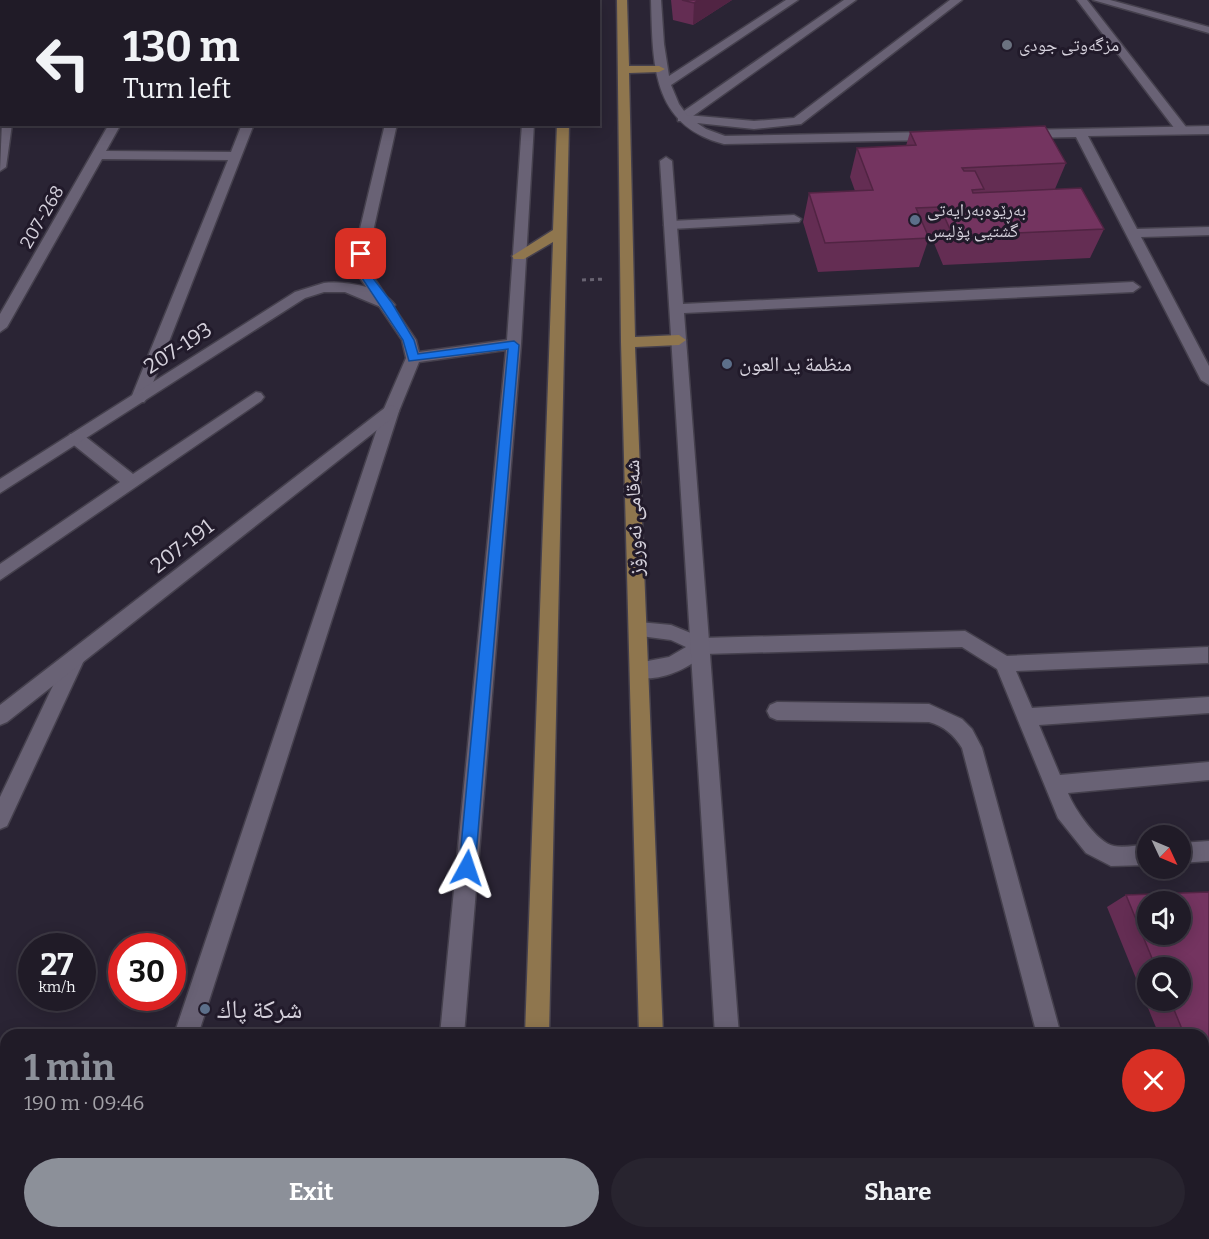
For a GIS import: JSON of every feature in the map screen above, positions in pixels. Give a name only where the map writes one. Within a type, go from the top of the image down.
[{"type":"main road","name":"شەقامی نەورۆز","points":[[622,0],[628,342],[651,1029]]},
{"type":"main road","points":[[622,70],[659,69]]},
{"type":"main road","points":[[537,1029],[563,126]]},
{"type":"main road","points":[[519,256],[561,231]]},
{"type":"main road","points":[[628,342],[679,340]]},
{"type":"street","points":[[656,0],[659,69],[682,118],[704,135],[724,140],[939,136]]},
{"type":"street","points":[[665,84],[793,0]]},
{"type":"street","points":[[682,118],[851,0]]},
{"type":"street","points":[[682,118],[754,125],[797,121],[957,0]]},
{"type":"street","points":[[1082,0],[1182,130]]},
{"type":"street","points":[[1098,0],[1209,30]]},
{"type":"street","points":[[0,167],[6,126]]},
{"type":"street","name":"207-268","points":[[0,327],[114,126]]},
{"type":"street","points":[[139,398],[247,126]]},
{"type":"street","points":[[188,1029],[391,411],[413,358],[408,340],[388,305],[367,278],[361,254],[391,126]]},
{"type":"street","points":[[453,1029],[514,345],[528,126]]},
{"type":"street","points":[[1010,135],[1209,130]]},
{"type":"street","points":[[1081,134],[1209,380]]},
{"type":"street","points":[[97,155],[235,156]]},
{"type":"street","points":[[666,161],[727,1029]]},
{"type":"street","points":[[671,225],[794,219]]},
{"type":"street","points":[[1133,233],[1209,231]]},
{"type":"street","name":"207-193","points":[[0,487],[300,295],[312,290],[338,286],[349,287],[388,305]]},
{"type":"street","points":[[677,309],[1133,287]]},
{"type":"street","points":[[413,358],[514,345]]},
{"type":"street","points":[[0,573],[256,397]]},
{"type":"street","name":"207-191","points":[[0,716],[391,411]]},
{"type":"street","points":[[76,438],[132,482]]},
{"type":"street","points":[[639,630],[670,631],[687,636],[700,646],[965,639],[1005,664],[1208,656]]},
{"type":"street","points":[[639,670],[658,669],[675,664],[690,657],[700,646]]},
{"type":"street","points":[[0,819],[76,658]]},
{"type":"street","points":[[1005,664],[1065,811],[1093,846],[1111,856],[1137,855]]},
{"type":"street","points":[[1027,717],[1209,705]]},
{"type":"street","points":[[777,711],[929,713],[952,722],[961,729],[972,748],[1047,1029]]},
{"type":"street","points":[[1054,785],[1209,771]]},
{"type":"street","points":[[1191,852],[1209,851]]},
{"type":"building","points":[[682,0],[699,0],[694,3]]},
{"type":"building","points":[[1045,126],[1066,163],[962,168],[964,171],[975,171],[984,189],[972,190],[973,193],[1081,188],[1104,229],[953,236],[940,207],[916,208],[929,238],[825,243],[809,193],[873,190],[857,148],[916,145],[910,132]]},
{"type":"building","points":[[1209,892],[1209,1029],[1182,1029],[1175,1011],[1191,1011],[1191,957],[1151,957],[1147,945],[1191,945],[1191,893]]},
{"type":"building","points":[[1126,895],[1137,895],[1137,922]]},
{"type":"place","name":"مزگەوتی جودی","points":[[1007,45]]},
{"type":"place","name":"بەڕێوەبەرایەتی گشتیی پۆلیس","points":[[915,220]]},
{"type":"place","name":"منظمة يد العون","points":[[727,364]]},
{"type":"place","name":"شركة پاك","points":[[205,1009]]},
{"type":"route","points":[[361,254],[367,278],[388,305],[408,340],[413,358],[514,345],[467,868]]}]
